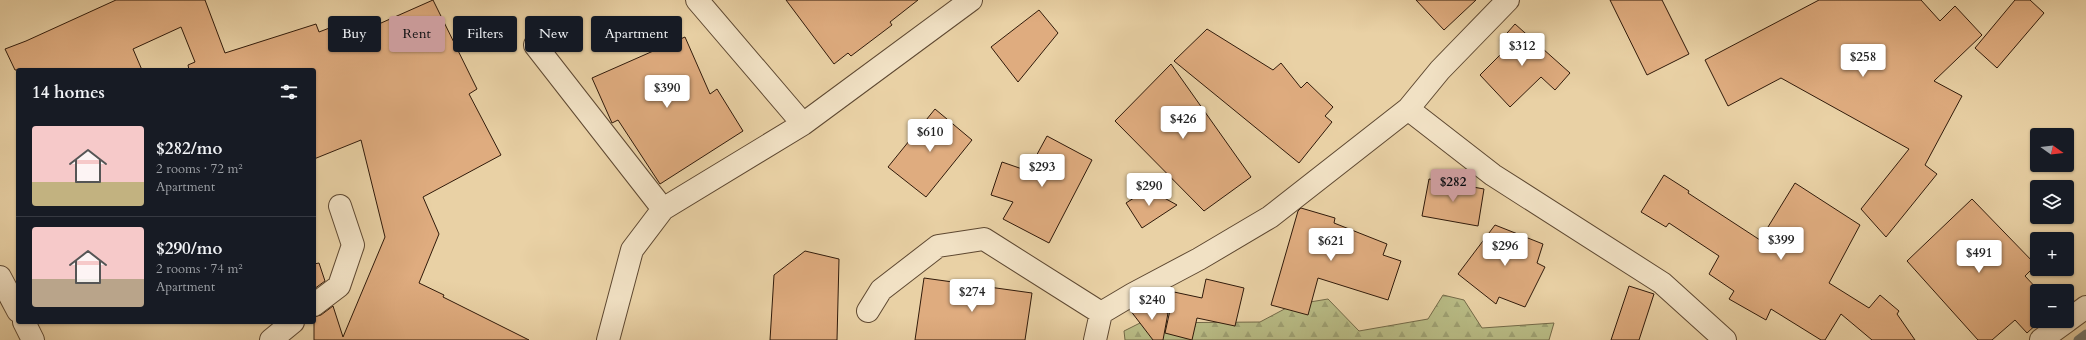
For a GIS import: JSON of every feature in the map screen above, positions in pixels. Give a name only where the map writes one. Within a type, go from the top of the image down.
[{"type":"street","points":[[697,0],[803,124]]},
{"type":"street","points":[[608,340],[632,250],[663,209],[803,124],[971,0]]},
{"type":"street","points":[[1095,340],[1101,313],[1199,259],[1270,217],[1408,109],[1440,70],[1508,0]]},
{"type":"street","points":[[540,52],[663,209]]},
{"type":"street","points":[[1408,109],[1493,175],[1662,283],[1726,340]]},
{"type":"street","points":[[316,303],[339,286],[353,245],[340,206]]},
{"type":"street","points":[[868,311],[881,290],[938,246],[984,239],[1101,313]]},
{"type":"street","points":[[0,277],[16,307]]},
{"type":"street","points":[[2074,316],[2086,307]]},
{"type":"street","points":[[25,324],[33,340]]},
{"type":"street","points":[[271,340],[291,324]]},
{"type":"street","points":[[2041,340],[2057,328]]},
{"type":"green space","points":[[1443,295],[1464,300],[1482,328],[1554,323],[1549,340],[1125,340],[1124,331],[1140,323],[1260,322],[1292,305],[1328,299],[1359,331],[1428,319]]},
{"type":"building","points":[[116,0],[205,0],[225,53],[316,24],[319,32],[328,29],[328,52],[381,52],[381,23],[389,19],[389,52],[445,52],[445,24],[453,40],[453,52],[459,52],[477,89],[469,94],[501,155],[423,197],[439,234],[419,283],[444,295],[443,297],[529,340],[314,340],[314,324],[316,324],[316,316],[321,315],[333,306],[343,337],[385,237],[361,140],[316,158],[316,68],[189,68],[188,65],[195,62],[181,27],[133,49],[141,68],[16,68],[15,70],[5,49]]},
{"type":"building","points":[[433,0],[441,16],[397,16]]},
{"type":"building","points":[[786,0],[918,0],[890,22],[892,25],[851,56],[848,53],[834,64]]},
{"type":"building","points":[[1416,0],[1476,0],[1444,30]]},
{"type":"building","points":[[1610,0],[1662,0],[1689,54],[1647,75]]},
{"type":"building","points":[[1819,0],[1921,0],[1940,21],[1955,6],[1982,35],[1934,81],[1962,96],[1925,165],[1937,174],[1886,237],[1861,209],[1909,149],[1781,78],[1728,106],[1705,60]]},
{"type":"building","points":[[2015,0],[2030,0],[2044,13],[1997,68],[1975,48]]},
{"type":"building","points":[[1039,10],[1058,33],[1018,82],[991,47]]},
{"type":"building","points":[[1515,24],[1570,73],[1555,90],[1541,77],[1510,107],[1480,75],[1507,48],[1500,41]]},
{"type":"building","points":[[1207,29],[1273,70],[1281,63],[1301,88],[1307,82],[1333,107],[1325,116],[1332,122],[1299,163],[1174,61]]},
{"type":"building","points":[[685,37],[710,94],[717,89],[743,131],[660,184],[618,120],[612,123],[592,78],[651,52],[682,52],[682,38]]},
{"type":"building","points":[[1171,64],[1251,177],[1204,211],[1115,121]]},
{"type":"building","points":[[935,109],[972,140],[926,197],[888,167]]},
{"type":"building","points":[[1047,136],[1092,160],[1049,243],[1003,219],[1013,202],[991,195],[1002,162],[1028,171]]},
{"type":"building","points":[[1664,175],[1689,191],[1688,193],[1760,240],[1795,183],[1860,225],[1829,283],[1869,308],[1880,295],[1899,311],[1897,314],[1915,340],[1872,340],[1841,314],[1825,340],[1821,340],[1771,309],[1766,320],[1729,299],[1734,291],[1709,274],[1719,256],[1669,223],[1666,227],[1641,212]]},
{"type":"building","points":[[1429,179],[1484,189],[1478,226],[1422,216]]},
{"type":"building","points":[[1148,189],[1177,205],[1142,228],[1126,203]]},
{"type":"building","points":[[1972,199],[2030,259],[2030,271],[2025,276],[2032,284],[2030,284],[2030,328],[2032,328],[2027,333],[2015,320],[1992,340],[1978,340],[1907,261]]},
{"type":"building","points":[[1301,208],[1335,218],[1334,223],[1387,244],[1383,255],[1401,261],[1388,300],[1318,278],[1308,315],[1271,305],[1298,211]]},
{"type":"building","points":[[1495,225],[1543,244],[1537,263],[1545,267],[1525,307],[1499,297],[1496,304],[1458,274]]},
{"type":"building","points":[[805,251],[839,259],[837,340],[770,340],[774,275]]},
{"type":"building","points":[[319,263],[325,281],[316,288],[316,264]]},
{"type":"building","points":[[924,278],[1032,293],[1025,340],[915,340]]},
{"type":"building","points":[[1206,279],[1244,288],[1235,326],[1197,318],[1192,340],[1165,333],[1174,292],[1202,298]]},
{"type":"building","points":[[1629,286],[1654,294],[1639,340],[1611,340]]},
{"type":"building","points":[[1137,306],[1168,313],[1163,340],[1153,340],[1130,310]]},
{"type":"waterway","points":[[2078,340],[2086,334]]}]
